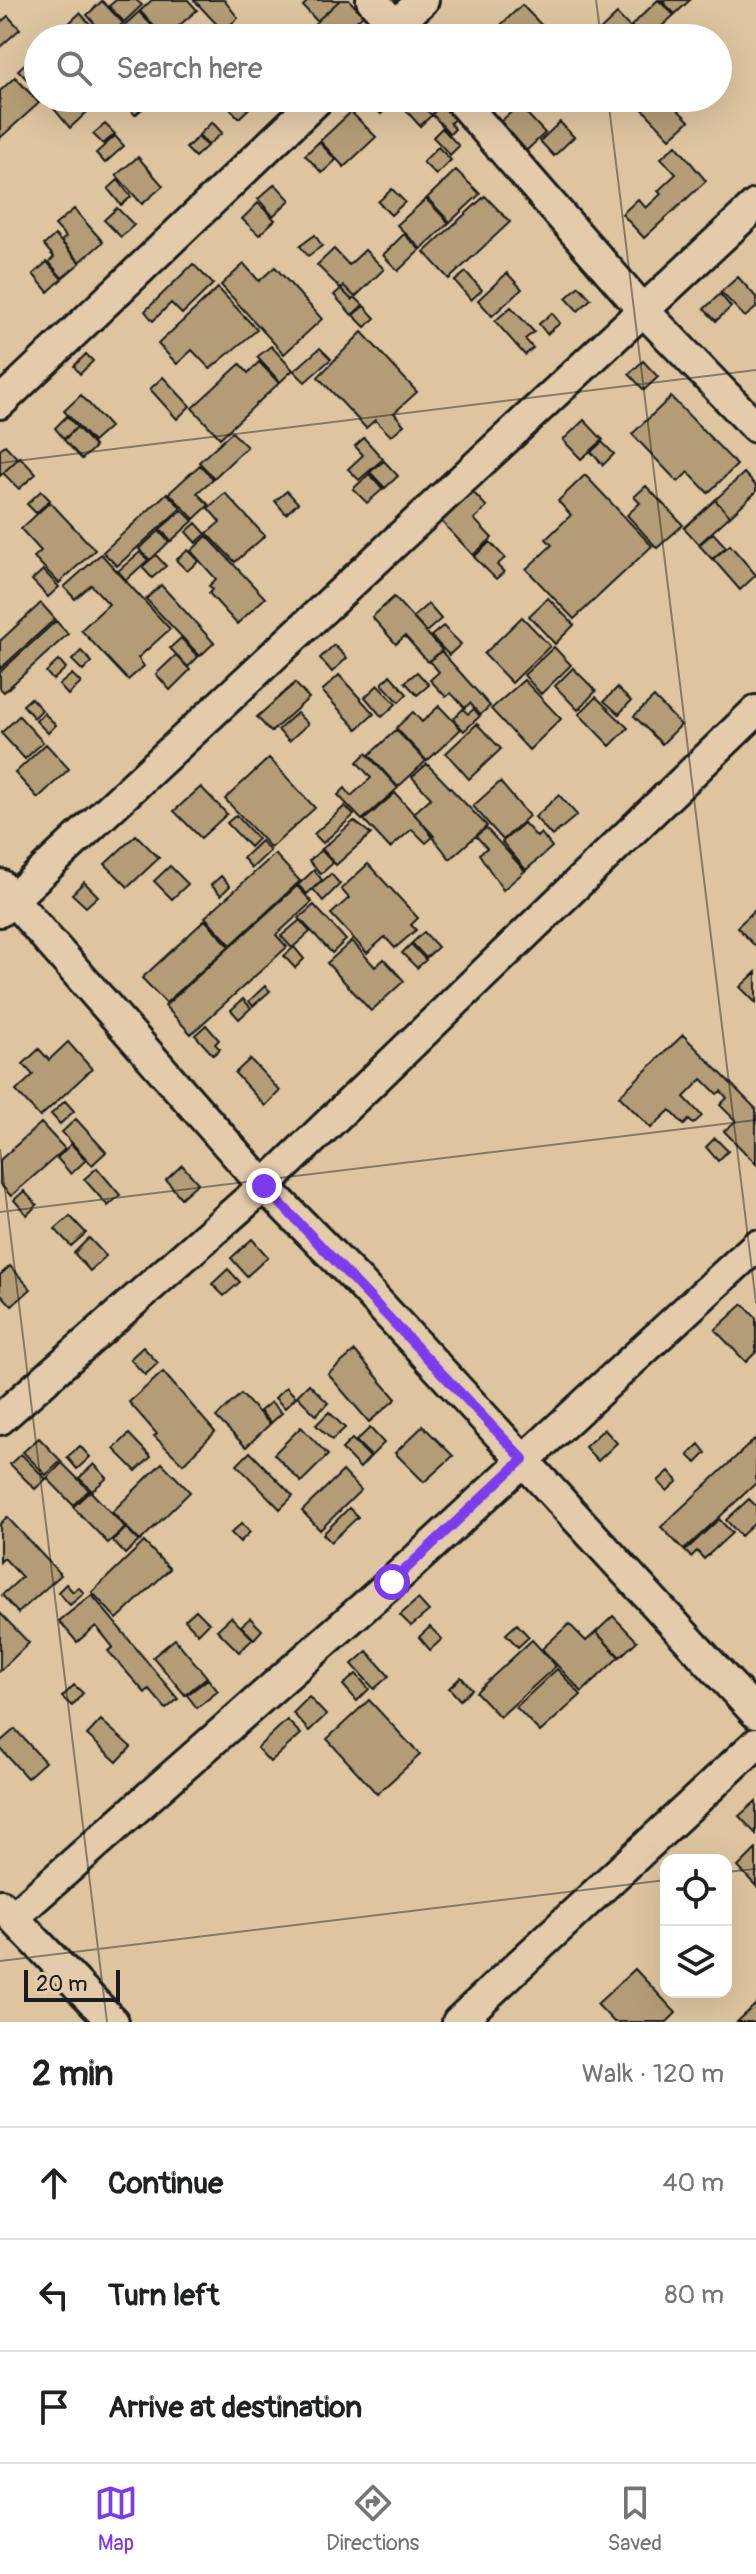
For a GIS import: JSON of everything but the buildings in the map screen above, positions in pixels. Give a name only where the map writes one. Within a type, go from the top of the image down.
[{"type":"street","points":[[372,0],[388,24]]},
{"type":"street","points":[[403,24],[423,0]]},
{"type":"street","points":[[0,403],[304,112]]},
{"type":"street","points":[[470,112],[643,310],[756,427]]},
{"type":"street","points":[[756,205],[4,898],[264,1186],[523,1459],[756,1713]]},
{"type":"street","points":[[0,1419],[264,1186],[756,711]]},
{"type":"street","points":[[113,2022],[6,1911],[392,1582],[756,1246]]},
{"type":"street","points":[[458,2022],[756,1744]]},
{"type":"route","points":[[264,1186],[358,1281],[523,1459],[392,1582]]}]
